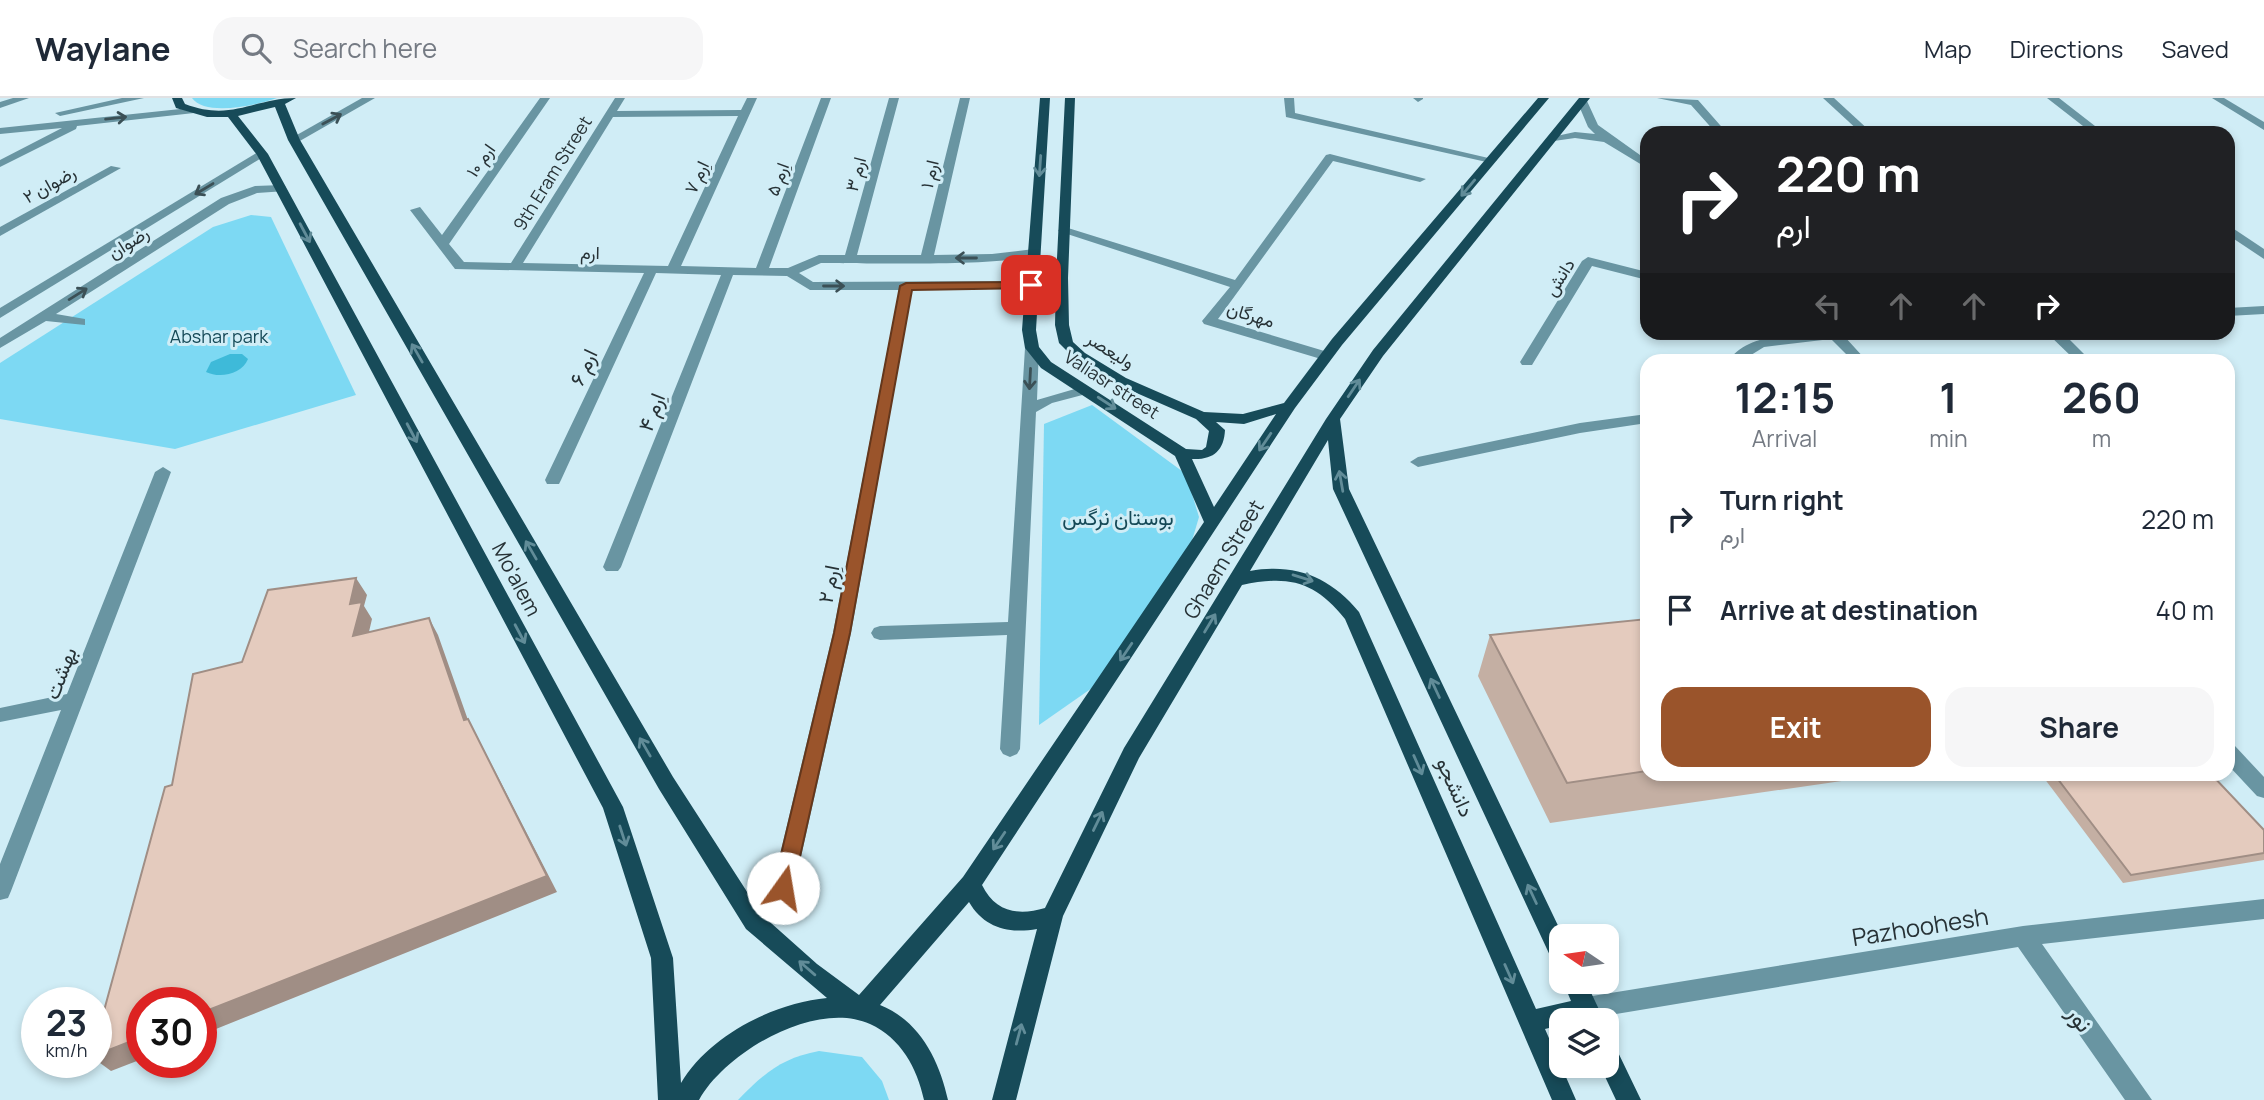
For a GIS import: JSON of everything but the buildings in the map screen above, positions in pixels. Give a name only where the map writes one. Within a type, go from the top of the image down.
[{"type":"main road","points":[[177,98],[180,106],[190,111],[230,113],[285,101]]},
{"type":"main road","points":[[1032,348],[1029,330],[1031,285],[1045,98]]},
{"type":"main road","name":"ولیعصر","points":[[1070,98],[1062,325],[1066,343],[1080,356],[1121,381],[1201,416],[1244,419],[1289,406]]},
{"type":"main road","name":"Ghaem Street","points":[[861,1010],[971,884],[1289,406],[1326,356],[1544,98]]},
{"type":"main road","name":"Ghaem Street","points":[[1004,1100],[1052,915],[1132,754],[1333,419],[1378,353],[1583,99]]},
{"type":"main road","name":"Mo'alem","points":[[285,101],[295,140],[666,783],[754,922],[809,971],[861,1010]]},
{"type":"main road","name":"Mo'alem","points":[[230,113],[262,154],[282,190],[613,807],[662,958],[670,1100]]},
{"type":"main road","name":"Valiasr street","points":[[1032,348],[1046,365],[1182,453]]},
{"type":"main road","points":[[1182,453],[1197,456],[1211,452],[1217,443],[1217,430],[1201,416]]},
{"type":"main road","name":"دانشجو","points":[[1333,419],[1341,489],[1549,930]]},
{"type":"main road","points":[[1182,453],[1212,522]]},
{"type":"main road","name":"دانشجو","points":[[1237,580],[1263,573],[1290,574],[1317,582],[1339,597],[1353,615],[1564,1100]]},
{"type":"main road","points":[[971,884],[977,902],[990,915],[1010,922],[1032,922],[1052,915]]},
{"type":"main road","points":[[685,1100],[699,1076],[737,1042],[775,1023],[819,1010],[861,1010],[889,1021],[911,1039],[932,1077],[936,1100]]},
{"type":"main road","points":[[1530,1021],[1549,1019]]},
{"type":"main road","points":[[1618,1078],[1629,1100]]},
{"type":"street","points":[[0,106],[24,98]]},
{"type":"street","points":[[0,120],[72,111],[139,98]]},
{"type":"street","points":[[295,140],[370,98]]},
{"type":"street","name":"ارم ۱۰","points":[[443,243],[545,98]]},
{"type":"street","name":"9th Eram Street","points":[[514,268],[620,98]]},
{"type":"street","name":"اِرم ۷","points":[[672,271],[752,98]]},
{"type":"street","name":"اِرم ۵","points":[[761,272],[826,98]]},
{"type":"street","name":"ارم ۳","points":[[850,260],[894,98]]},
{"type":"street","name":"ارم ۱","points":[[927,257],[965,98]]},
{"type":"street","points":[[1289,98],[1290,115],[1491,160]]},
{"type":"street","points":[[1662,98],[1694,102],[1716,126]]},
{"type":"street","points":[[1828,98],[1859,126]]},
{"type":"street","points":[[2052,98],[2090,126]]},
{"type":"street","points":[[2217,98],[2264,127]]},
{"type":"street","points":[[1583,99],[1593,127],[1640,160]]},
{"type":"street","points":[[0,131],[190,111]]},
{"type":"street","points":[[610,114],[745,113]]},
{"type":"street","points":[[0,164],[81,122]]},
{"type":"street","points":[[1551,140],[1575,135],[1607,139]]},
{"type":"street","name":"رضوان","points":[[0,314],[262,154]]},
{"type":"street","points":[[1064,231],[1238,285],[1330,157],[1420,179]]},
{"type":"street","name":"رضوان ۲","points":[[0,232],[115,167]]},
{"type":"street","name":"رضوان","points":[[0,344],[225,201],[255,190],[282,190]]},
{"type":"street","name":"ارم","points":[[416,210],[460,266],[790,272],[819,259],[992,258],[1034,253]]},
{"type":"street","points":[[2235,234],[2264,256]]},
{"type":"street","name":"دانش","points":[[1527,362],[1588,261],[1640,274]]},
{"type":"street","name":"ارم ۶","points":[[553,480],[651,271]]},
{"type":"street","name":"اِرم ۴","points":[[612,567],[728,272]]},
{"type":"street","name":"ارم","points":[[790,272],[810,286],[1031,285]]},
{"type":"street","name":"مهرگان","points":[[1238,285],[1209,321],[1326,356]]},
{"type":"street","name":"اِرم ۲","points":[[783,888],[842,633],[906,286]]},
{"type":"street","points":[[2235,312],[2264,310]]},
{"type":"street","points":[[43,316],[80,322]]},
{"type":"street","points":[[1740,354],[1762,341],[1784,340]]},
{"type":"street","points":[[1843,340],[1854,354]]},
{"type":"street","points":[[2062,340],[2077,354]]},
{"type":"street","points":[[1010,749],[1032,348]]},
{"type":"street","points":[[1028,410],[1047,400],[1085,390]]},
{"type":"street","points":[[1418,462],[1580,428],[1640,419]]},
{"type":"street","name":"بهشت","points":[[0,891],[163,472]]},
{"type":"street","points":[[880,633],[1018,628]]},
{"type":"street","points":[[0,715],[74,700]]},
{"type":"street","points":[[2235,759],[2264,790]]},
{"type":"street","name":"Pazhoohesh","points":[[1619,1009],[2023,936],[2264,909]]},
{"type":"street","name":"نور","points":[[2023,936],[2140,1100]]},
{"type":"green space","points":[[192,98],[277,98],[258,104],[220,108],[199,104]]},
{"type":"green space","name":"Abshar park","points":[[251,215],[271,217],[356,395],[175,449],[0,419],[0,363],[213,227]]},
{"type":"green space","name":"بوستان نرگس","points":[[1092,405],[1186,474],[1199,517],[1191,544],[1092,688],[1039,725],[1044,424]]},
{"type":"green space","points":[[819,1051],[862,1057],[882,1081],[889,1100],[738,1100],[774,1068],[794,1058]]},
{"type":"shaded area","points":[[230,354],[242,354],[248,359],[241,368],[230,374],[206,372],[211,362]]},
{"type":"route","points":[[783,888],[842,633],[906,286],[1031,285]]}]
